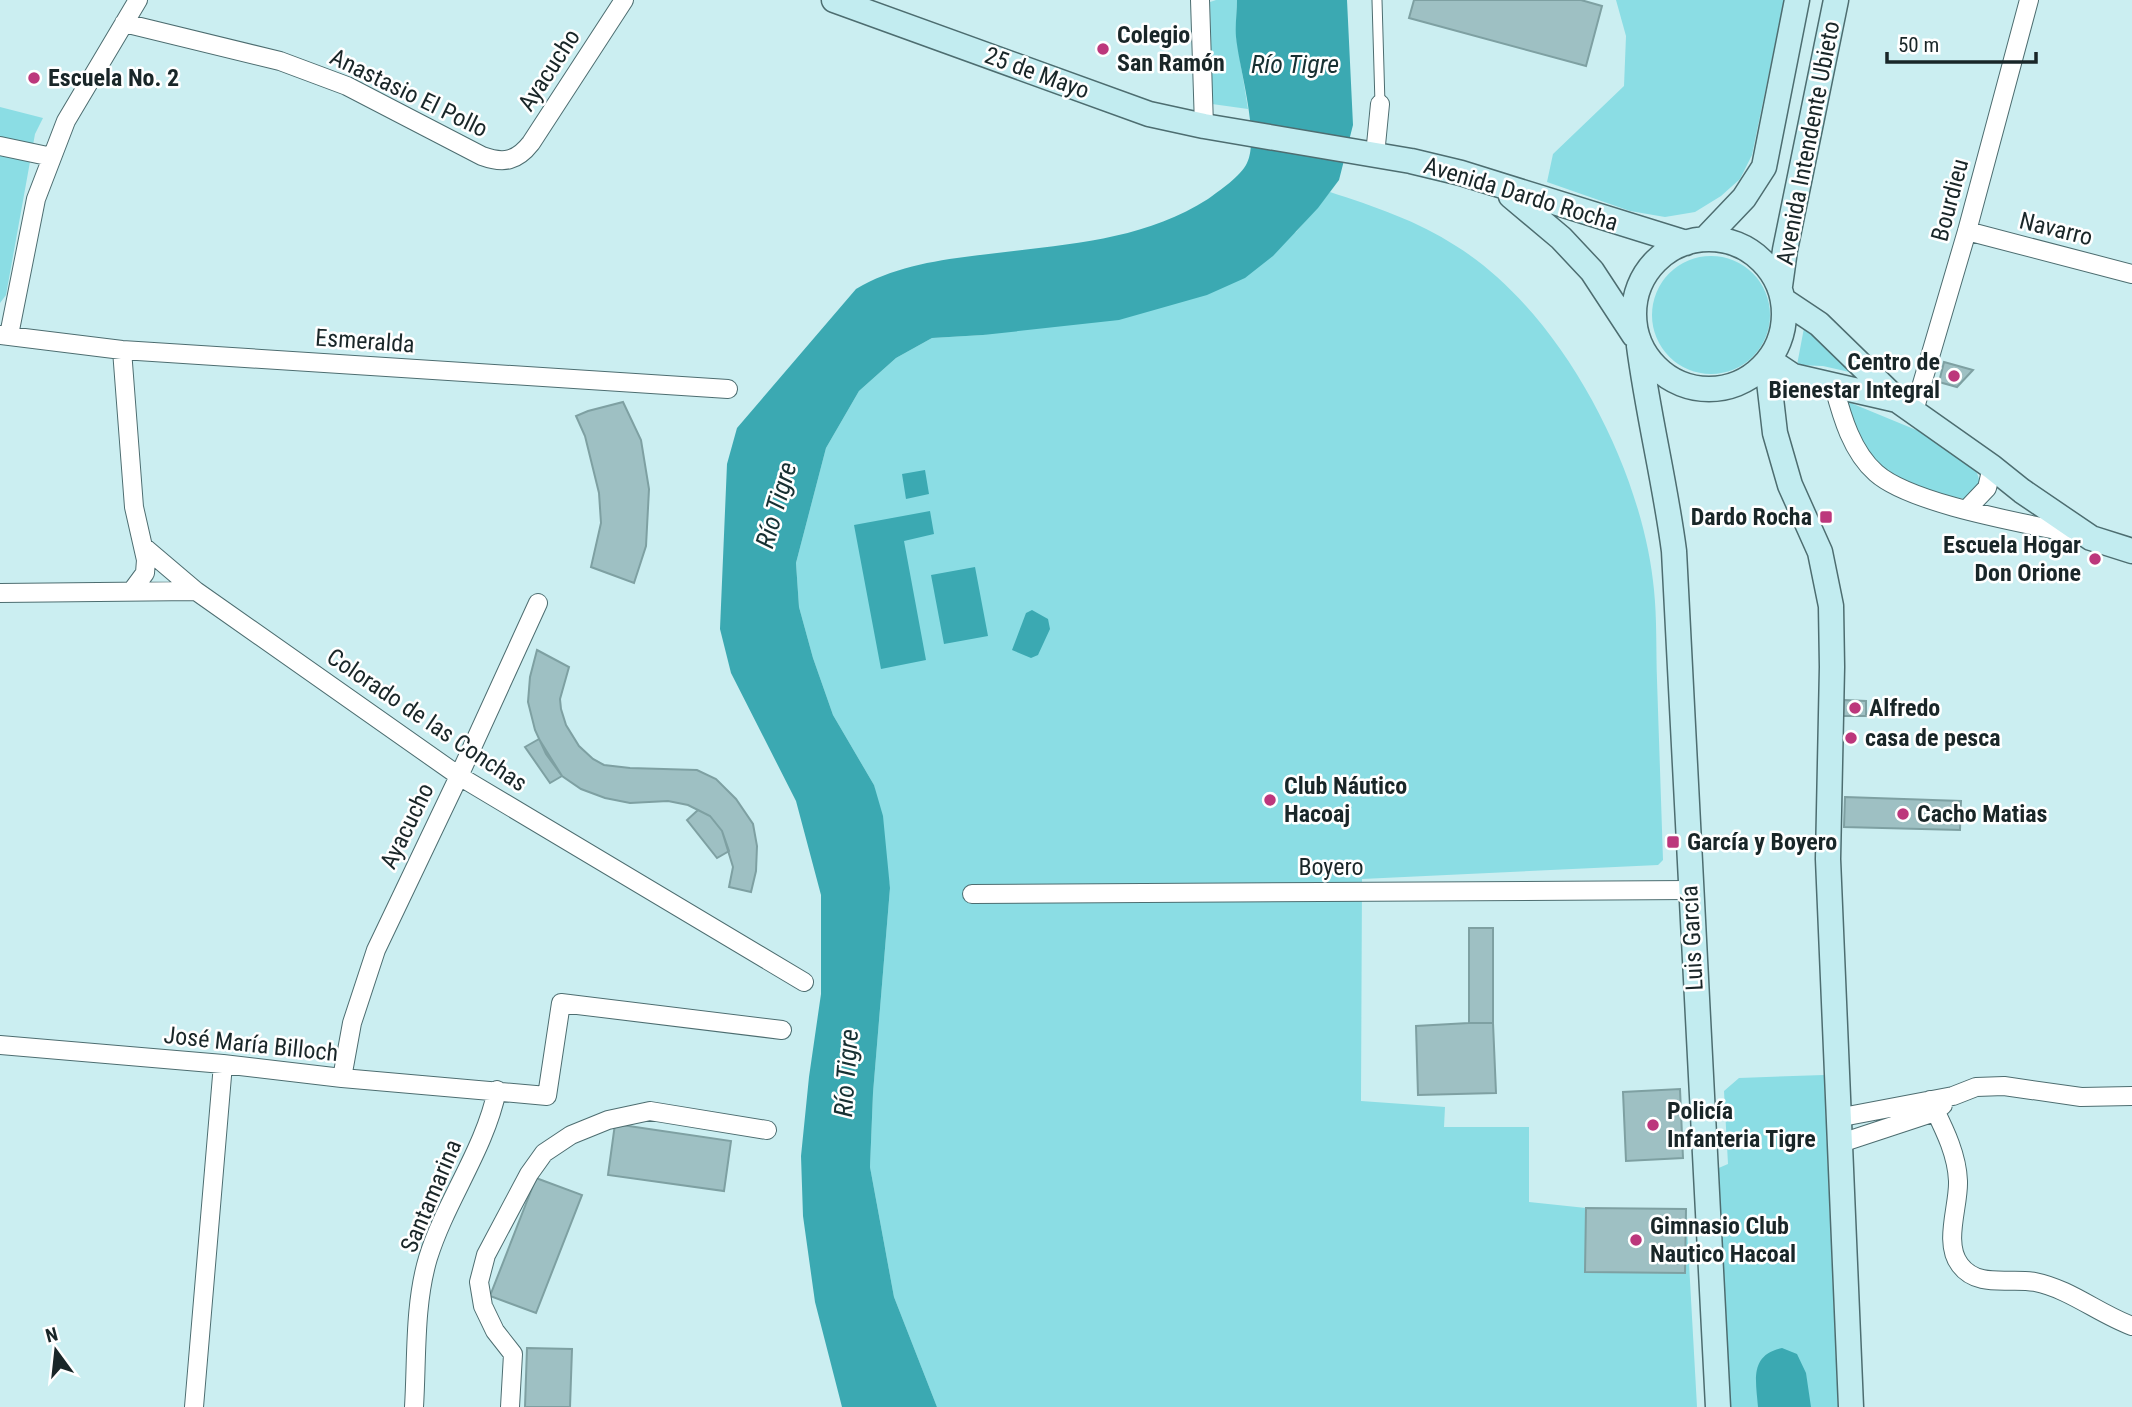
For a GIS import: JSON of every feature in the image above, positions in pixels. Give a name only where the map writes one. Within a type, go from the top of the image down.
[{"type":"main road","name":"25 de Mayo","points":[[834,0],[1149,114],[1243,133]]},
{"type":"main road","name":"Avenida Intendente Ubieto","points":[[1696,241],[1744,198],[1764,167],[1797,0]]},
{"type":"main road","name":"Avenida Intendente Ubieto","points":[[1782,293],[1785,250],[1836,0]]},
{"type":"main road","name":"Avenida Dardo Rocha","points":[[1243,133],[1448,170],[1696,241]]},
{"type":"main road","name":"Luis García","points":[[1496,185],[1561,237],[1592,271],[1637,341],[1664,487],[1674,551],[1718,1407]]},
{"type":"main road","points":[[1782,293],[1784,319],[1781,338],[1768,362],[1749,378],[1733,385],[1716,389],[1681,383],[1666,375],[1653,363],[1637,341],[1634,314],[1637,295],[1644,278],[1660,258],[1696,241],[1738,245],[1765,264],[1782,293],[1906,406],[2091,538],[2132,551]]},
{"type":"main road","points":[[1768,362],[1793,376],[1906,406]]},
{"type":"main road","points":[[1768,362],[1775,433],[1790,485],[1820,552],[1830,606],[1832,667],[1828,859],[1851,1407]]},
{"type":"street","points":[[4,335],[36,199],[66,121],[138,0]]},
{"type":"street","name":"Ayacucho","points":[[510,161],[522,154],[531,143],[624,0]]},
{"type":"street","points":[[1200,0],[1204,126]]},
{"type":"street","name":"Bourdieu","points":[[1906,406],[1967,232],[2029,0]]},
{"type":"street","name":"Anastasio El Pollo","points":[[124,23],[280,61],[347,86],[482,156],[496,161],[510,161]]},
{"type":"street","points":[[1365,153],[1380,104]]},
{"type":"street","points":[[0,146],[52,157]]},
{"type":"street","name":"Navarro","points":[[1967,232],[2132,274]]},
{"type":"street","name":"Esmeralda","points":[[4,335],[122,350],[728,389]]},
{"type":"street","points":[[122,350],[134,507],[143,546],[145,573],[131,592]]},
{"type":"street","points":[[1834,387],[1842,416],[1861,456],[1876,473],[1893,484],[1931,499],[2091,538]]},
{"type":"street","points":[[1968,509],[1987,488],[1992,467]]},
{"type":"street","name":"Colorado de las Conchas","points":[[143,546],[196,591],[459,776],[804,982]]},
{"type":"street","points":[[0,593],[196,591]]},
{"type":"street","name":"Ayacucho","points":[[342,1078],[352,1023],[376,950],[538,603]]},
{"type":"street","name":"Boyero","points":[[972,894],[1690,890]]},
{"type":"street","name":"José María Billoch","points":[[0,1045],[547,1096],[561,1003],[782,1030]]},
{"type":"street","points":[[194,1407],[223,1064]]},
{"type":"street","points":[[1838,1144],[1976,1087],[2004,1086],[2081,1097],[2132,1096]]},
{"type":"street","name":"Santamarina","points":[[414,1407],[420,1307],[428,1260],[444,1214],[492,1119],[497,1090]]},
{"type":"street","points":[[1837,1118],[1933,1106]]},
{"type":"street","points":[[1933,1106],[1953,1150],[1958,1180],[1953,1243],[1960,1265],[1972,1276],[1989,1281],[2027,1281],[2051,1285],[2115,1320],[2132,1326]]},
{"type":"street","points":[[510,1407],[513,1354],[495,1331],[483,1306],[479,1282],[486,1255],[529,1174],[544,1153],[571,1135],[608,1120],[650,1111],[767,1130]]},
{"type":"lane","points":[[1377,0],[1380,104]]},
{"type":"shaded area","points":[[1237,0],[1236,35],[1248,109],[1212,104],[1210,2]]},
{"type":"shaded area","points":[[1616,0],[1784,0],[1752,155],[1740,179],[1721,196],[1695,212],[1665,217],[1630,211],[1547,182],[1553,154],[1624,86],[1626,36]]},
{"type":"shaded area","points":[[0,107],[43,118],[35,134],[6,295],[0,303]]},
{"type":"shaded area","name":"Club Náutico Hacoaj","points":[[1330,192],[1411,222],[1456,246],[1494,274],[1530,310],[1562,352],[1590,397],[1614,445],[1633,494],[1647,543],[1656,623],[1663,860],[1658,865],[1362,879],[1361,1101],[1445,1107],[1444,1127],[1529,1127],[1529,1202],[1586,1208],[1686,1209],[1697,1407],[937,1407],[894,1297],[870,1167],[873,1093],[890,888],[874,785],[833,715],[799,607],[796,563],[826,448],[859,391],[896,358],[932,338],[983,335],[1296,232]]},
{"type":"shaded area","points":[[1711,256],[1734,260],[1753,273],[1766,292],[1770,315],[1766,338],[1753,357],[1734,370],[1711,374],[1688,370],[1669,357],[1656,338],[1652,315],[1656,292],[1669,273],[1688,260]]},
{"type":"shaded area","points":[[1804,328],[1858,374],[1823,366],[1797,365]]},
{"type":"shaded area","points":[[1846,401],[1926,434],[1946,446],[1977,473],[1982,488],[1965,499],[1911,485],[1886,472],[1866,453]]},
{"type":"shaded area","points":[[1824,1075],[1838,1407],[1726,1407],[1714,1170],[1728,1164],[1724,1091],[1739,1078]]},
{"type":"water","name":"Río Tigre","points":[[1237,0],[1347,0],[1353,125],[1339,180],[1318,208],[1273,256],[1245,278],[1207,295],[1119,320],[932,338],[896,358],[859,391],[826,448],[796,563],[799,607],[833,715],[874,785],[883,816],[890,888],[873,1093],[870,1167],[894,1297],[937,1407],[842,1407],[815,1302],[803,1216],[801,1156],[821,994],[821,895],[796,801],[731,673],[720,629],[727,464],[737,428],[856,289],[869,282],[927,263],[1124,234],[1181,214],[1229,183],[1247,163],[1251,136],[1248,101],[1236,37]]},
{"type":"water","points":[[925,470],[929,494],[906,499],[902,474]]},
{"type":"water","points":[[930,511],[934,534],[904,541],[926,660],[881,669],[854,525]]},
{"type":"water","points":[[975,567],[988,636],[944,644],[931,575]]},
{"type":"water","points":[[1032,610],[1048,619],[1050,629],[1038,655],[1031,658],[1012,650],[1026,613]]},
{"type":"water","points":[[1782,1348],[1797,1354],[1806,1373],[1811,1407],[1758,1407],[1756,1379],[1759,1363],[1771,1351]]},
{"type":"building","points":[[1414,0],[1581,0],[1602,6],[1586,66],[1409,18]]},
{"type":"building","name":"Centro de Bienestar Integral","points":[[1944,362],[1973,370],[1957,387],[1939,382]]},
{"type":"building","points":[[623,402],[641,440],[649,489],[646,546],[634,583],[591,567],[601,523],[599,493],[585,436],[576,416]]},
{"type":"building","points":[[537,650],[569,667],[560,699],[561,709],[566,725],[579,746],[593,759],[604,765],[630,768],[697,770],[716,779],[736,799],[753,824],[757,846],[756,871],[751,892],[729,887],[733,867],[722,831],[710,816],[688,805],[668,801],[630,803],[605,798],[581,789],[562,776],[546,754],[535,730],[528,702],[530,677]]},
{"type":"building","name":"Alfredo","points":[[1844,700],[1866,701],[1866,716],[1843,716]]},
{"type":"building","points":[[539,739],[562,776],[550,783],[525,747]]},
{"type":"building","name":"Cacho Matias","points":[[1845,797],[1961,801],[1960,830],[1844,827]]},
{"type":"building","points":[[698,810],[710,816],[722,831],[729,851],[717,858],[687,820]]},
{"type":"building","points":[[1469,928],[1493,928],[1493,1023],[1469,1023]]},
{"type":"building","points":[[1493,1023],[1496,1093],[1418,1095],[1416,1026]]},
{"type":"building","name":"Policía Infanteria Tigre","points":[[1680,1089],[1683,1158],[1626,1161],[1623,1092]]},
{"type":"building","points":[[615,1124],[731,1141],[724,1191],[608,1175]]},
{"type":"building","points":[[536,1178],[582,1195],[536,1313],[490,1296]]},
{"type":"building","name":"Gimnasio Club Nautico Hacoal","points":[[1586,1208],[1686,1209],[1685,1273],[1585,1272]]},
{"type":"building","points":[[527,1348],[572,1349],[570,1407],[525,1407]]},
{"type":"place","name":"Colegio San Ramón","points":[[1103,49]]},
{"type":"place","name":"Escuela No. 2","points":[[34,78]]},
{"type":"place","name":"Centro de Bienestar Integral","points":[[1954,376]]},
{"type":"place","name":"Dardo Rocha","points":[[1826,517]]},
{"type":"place","name":"Escuela Hogar Don Orione","points":[[2095,559]]},
{"type":"place","name":"Alfredo","points":[[1855,708]]},
{"type":"place","name":"casa de pesca","points":[[1851,738]]},
{"type":"place","name":"Club Náutico Hacoaj","points":[[1270,800]]},
{"type":"place","name":"Cacho Matias","points":[[1903,814]]},
{"type":"place","name":"García y Boyero","points":[[1673,842]]},
{"type":"place","name":"Policía Infanteria Tigre","points":[[1653,1125]]},
{"type":"place","name":"Gimnasio Club Nautico Hacoal","points":[[1636,1240]]}]
